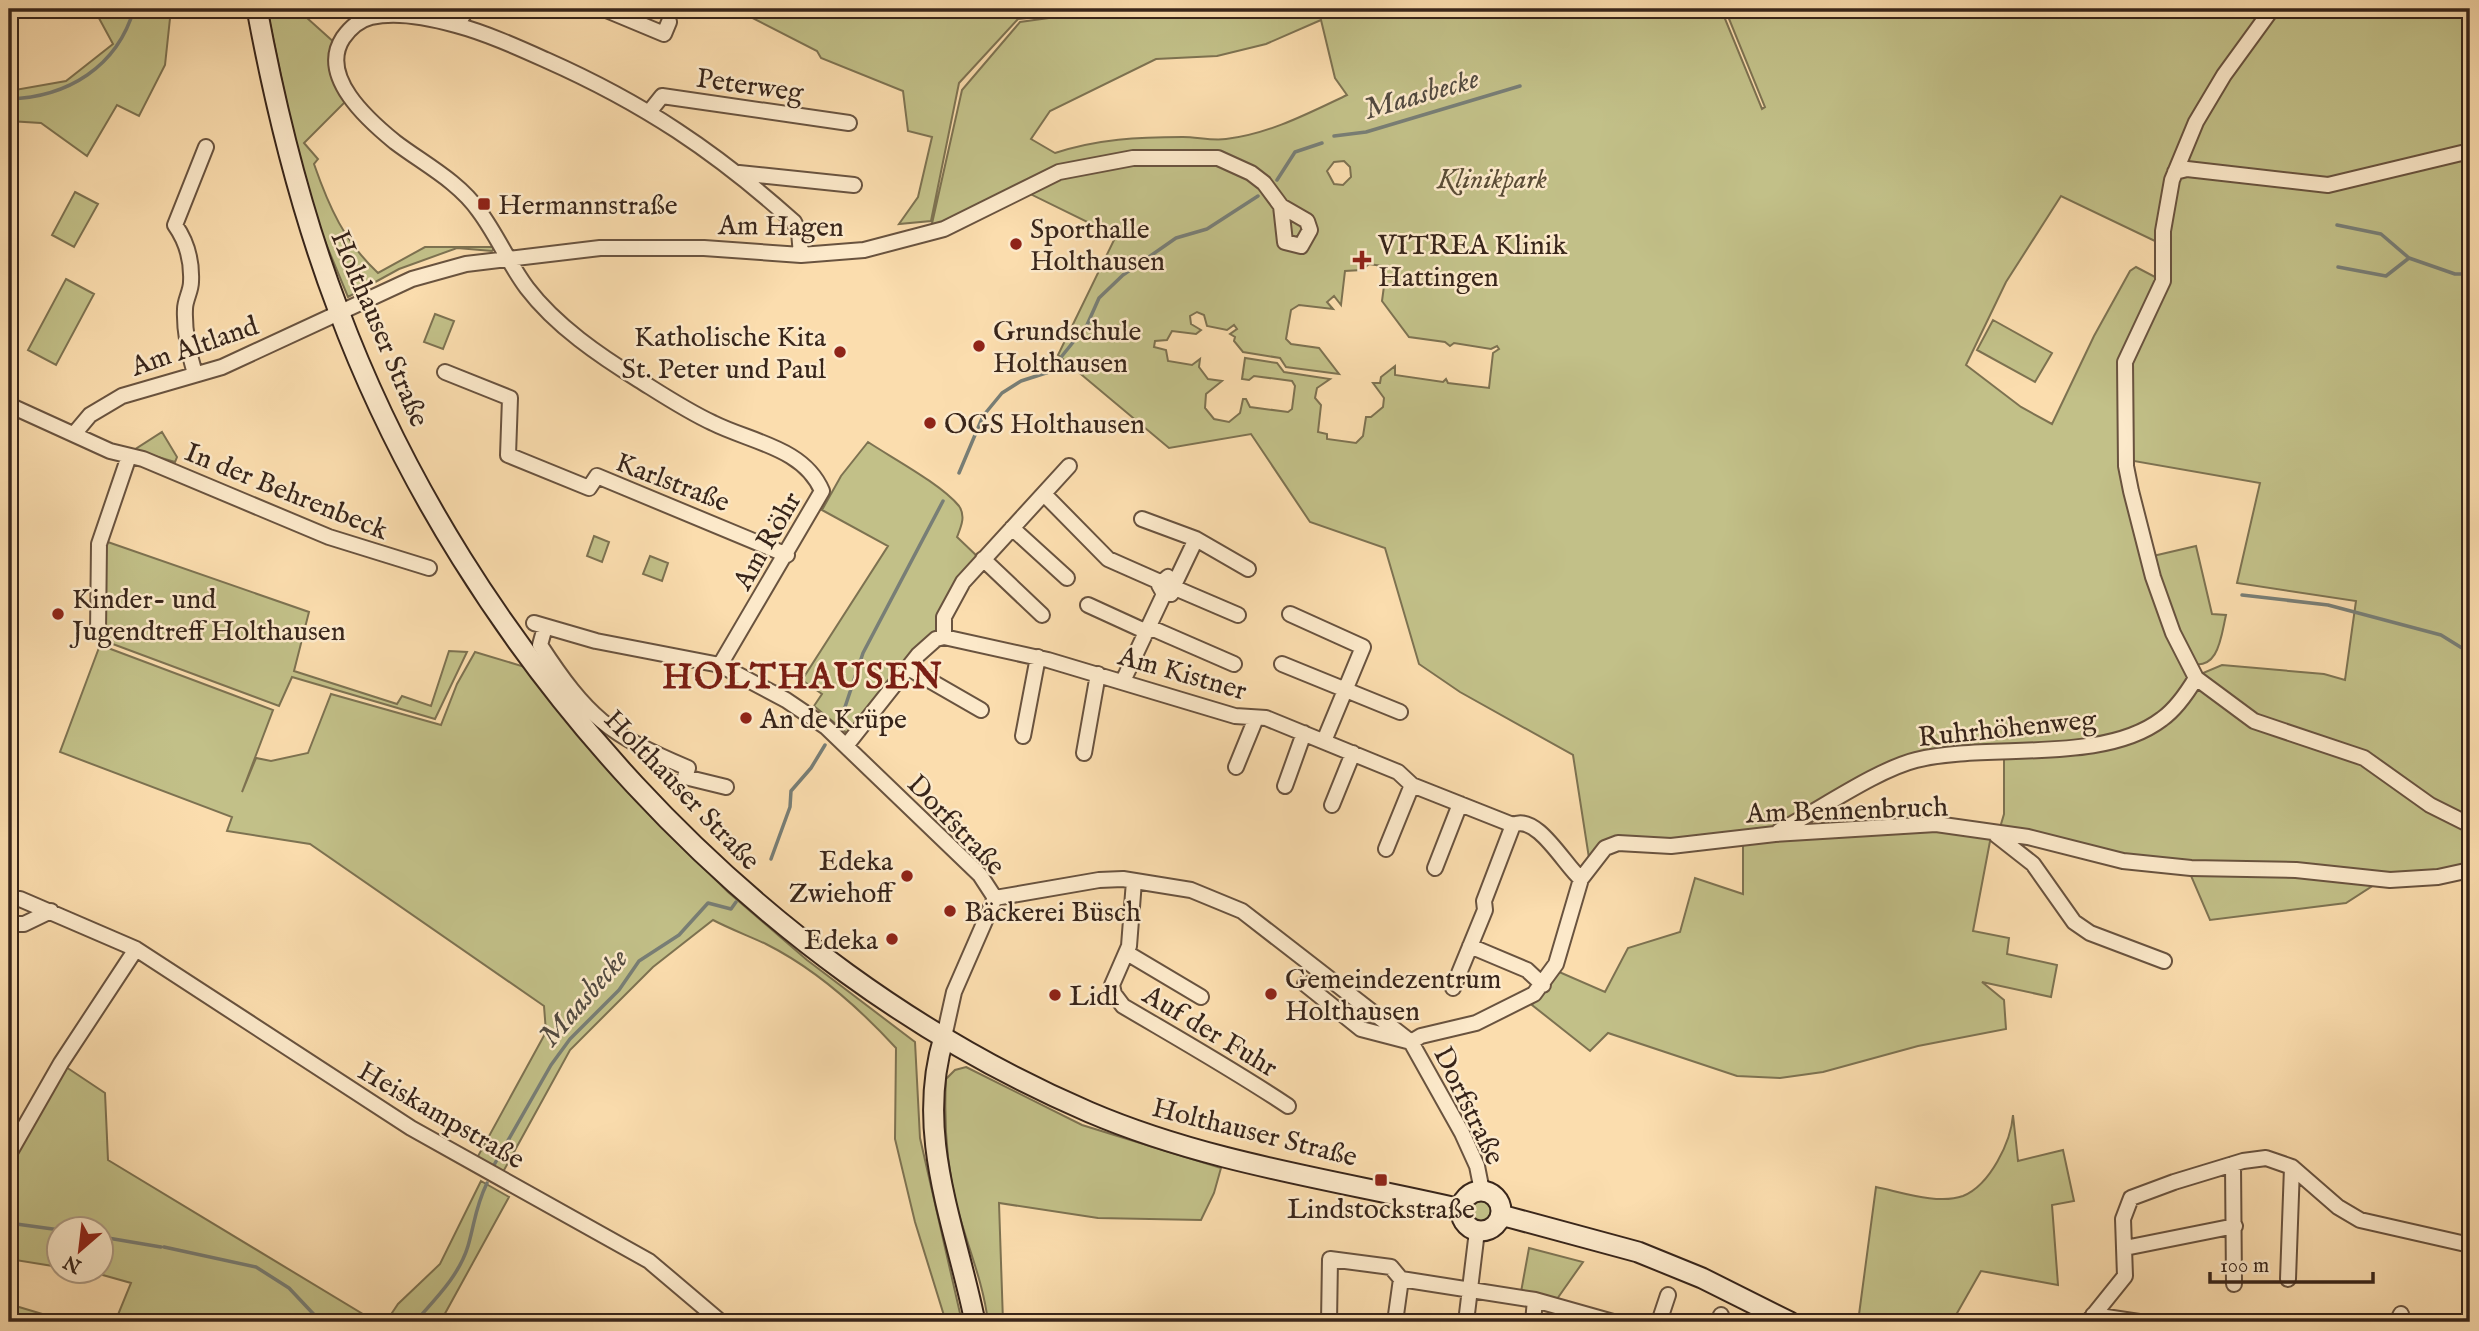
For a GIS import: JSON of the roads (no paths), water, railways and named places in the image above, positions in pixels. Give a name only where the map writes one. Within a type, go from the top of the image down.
[{"type":"street","name":"Holthauser Straße","points":[[257,9],[285,143],[338,312],[379,404],[435,513],[501,618],[586,730],[659,810],[734,883],[828,959],[944,1037],[1077,1106],[1177,1145],[1461,1209]]},
{"type":"street","points":[[457,25],[467,9]]},
{"type":"street","points":[[604,9],[664,34],[669,22]]},
{"type":"street","points":[[2272,9],[2224,75],[2196,122],[2175,172],[2163,231],[2163,281],[2125,362],[2126,466],[2153,577],[2174,633],[2196,678],[2255,720],[2364,758],[2430,805],[2470,825]]},
{"type":"street","points":[[510,259],[479,210],[457,187],[387,135],[348,93],[339,78],[336,60],[339,44],[352,26],[371,13],[457,25],[585,77],[650,111],[739,173],[793,222],[799,232],[801,255]]},
{"type":"street","name":"Peterweg","points":[[650,111],[662,96],[849,123]]},
{"type":"street","points":[[195,374],[190,356],[185,307],[191,284],[189,256],[184,237],[175,225],[206,147]]},
{"type":"street","points":[[2175,172],[2187,169],[2328,184],[2470,151]]},
{"type":"street","name":"Am Hagen","points":[[338,312],[442,269],[540,254],[626,248],[705,247],[801,255],[864,250],[944,229],[1059,172],[1133,158],[1218,158],[1251,173],[1264,183],[1281,206]]},
{"type":"street","points":[[739,173],[854,185]]},
{"type":"street","name":"Am Röhr","points":[[510,259],[529,290],[563,325],[619,368],[714,424],[800,461],[815,474],[822,491],[787,555],[720,665]]},
{"type":"street","name":"Am Altland","points":[[74,434],[90,415],[122,396],[232,363],[338,312]]},
{"type":"street","name":"Karlstraße","points":[[445,372],[510,398],[508,455],[589,488],[597,476],[787,555]]},
{"type":"street","name":"In der Behrenbeck","points":[[9,405],[74,434],[128,456],[143,458],[330,537],[429,568]]},
{"type":"street","points":[[98,632],[99,544],[128,456]]},
{"type":"street","points":[[846,746],[918,655],[936,639],[944,636],[944,617],[951,600],[983,559],[1069,466]]},
{"type":"street","points":[[1044,494],[1108,559],[1238,615]]},
{"type":"street","points":[[1142,519],[1196,539],[1248,569]]},
{"type":"street","points":[[1012,527],[1067,578]]},
{"type":"street","points":[[1123,681],[1196,539]]},
{"type":"street","points":[[983,559],[1042,615]]},
{"type":"street","points":[[1088,605],[1234,664]]},
{"type":"street","points":[[1290,614],[1363,647],[1324,741]]},
{"type":"street","name":"Dorfstraße","points":[[726,787],[685,777],[688,768],[638,747],[593,716],[564,681],[540,645],[539,625],[596,641],[720,665],[786,700],[826,727],[980,876],[995,898],[1099,880],[1134,881],[1191,890],[1242,911],[1411,1042],[1462,1133],[1477,1166],[1482,1191]]},
{"type":"street","name":"Am Kistner","points":[[944,636],[1038,657],[1235,716],[1266,718],[1398,772],[1412,785],[1513,825],[1524,822],[1533,827],[1581,879]]},
{"type":"street","points":[[1023,736],[1038,657]]},
{"type":"street","name":"Am Kistner","points":[[1282,664],[1400,712]]},
{"type":"street","points":[[908,668],[981,710]]},
{"type":"street","name":"Am Kistner","points":[[1084,753],[1098,674]]},
{"type":"street","name":"Ruhrhöhenweg","points":[[1775,834],[1896,767],[1919,759],[1980,751],[2072,748],[2116,739],[2163,719],[2196,678]]},
{"type":"street","name":"Am Kistner","points":[[1236,768],[1256,718]]},
{"type":"street","points":[[1284,786],[1304,733]]},
{"type":"street","points":[[1332,805],[1353,753]]},
{"type":"street","points":[[1386,849],[1412,785]]},
{"type":"street","points":[[1435,868],[1460,804]]},
{"type":"street","name":"Am Bennenbruch","points":[[1411,1042],[1488,1018],[1522,1003],[1543,985],[1556,964],[1581,879],[1605,848],[1618,843],[1671,846],[1775,834],[1936,824],[2028,837],[2123,860],[2191,868],[2296,870],[2390,880],[2438,877],[2470,870]]},
{"type":"street","points":[[1453,988],[1513,825]]},
{"type":"street","points":[[1995,834],[2033,864],[2074,922],[2090,933],[2164,961]]},
{"type":"street","name":"Auf der Fuhr","points":[[1134,881],[1127,953],[1112,985],[1114,995],[1123,1006],[1222,1063],[1288,1106]]},
{"type":"street","points":[[975,1322],[934,1147],[935,1070],[954,992],[995,898]]},
{"type":"street","name":"Heiskampstraße","points":[[9,900],[20,899],[136,949],[411,1128],[649,1261],[721,1322]]},
{"type":"street","points":[[9,924],[24,924],[51,911]]},
{"type":"street","points":[[1470,946],[1527,970],[1543,985]]},
{"type":"street","points":[[9,1154],[61,1063],[136,949]]},
{"type":"street","name":"Auf der Fuhr","points":[[1127,953],[1202,998]]},
{"type":"street","name":"Dorfstraße","points":[[1305,984],[1361,1030],[1411,1042]]},
{"type":"street","points":[[2091,1318],[2122,1283],[2127,1268],[2123,1213],[2131,1198],[2233,1164],[2266,1158],[2292,1167],[2338,1207],[2360,1220],[2470,1245]]},
{"type":"street","points":[[2233,1164],[2234,1284]]},
{"type":"street","points":[[2288,1279],[2292,1167]]},
{"type":"street","points":[[1482,1191],[1497,1199],[1501,1215],[1493,1228],[1478,1231],[1463,1221],[1461,1209],[1468,1196],[1482,1191]]},
{"type":"street","points":[[1501,1215],[1638,1252],[1702,1278],[1790,1322]]},
{"type":"street","points":[[2125,1248],[2235,1226]]},
{"type":"street","points":[[1466,1322],[1478,1231]]},
{"type":"street","points":[[1329,1322],[1330,1259],[1391,1267],[1401,1279],[1535,1300],[1605,1321]]},
{"type":"street","points":[[1395,1322],[1401,1279]]},
{"type":"street","points":[[1659,1322],[1668,1295]]},
{"type":"street","points":[[1533,1322],[1535,1300]]},
{"type":"street","points":[[2091,1318],[2139,1322]]},
{"type":"waterway","points":[[9,99],[51,92],[87,75],[116,47],[134,9]]},
{"type":"waterway","name":"Maasbecke","points":[[1334,136],[1366,132],[1520,86]]},
{"type":"waterway","name":"Maasbecke","points":[[1277,180],[1295,152],[1322,143]]},
{"type":"waterway","name":"Maasbecke","points":[[959,473],[983,416],[1002,393],[1021,381],[1049,372],[1087,325],[1099,298],[1123,275],[1176,238],[1207,229],[1258,196]]},
{"type":"waterway","points":[[2337,225],[2381,234],[2409,258],[2455,274],[2470,274]]},
{"type":"waterway","points":[[2338,267],[2386,276],[2409,258]]},
{"type":"waterway","name":"Maasbecke","points":[[841,719],[863,653],[943,501]]},
{"type":"waterway","points":[[2242,595],[2328,605],[2441,635],[2470,653]]},
{"type":"waterway","name":"Maasbecke","points":[[771,859],[790,807],[791,791],[811,768],[825,745]]},
{"type":"waterway","name":"Maasbecke","points":[[494,1165],[551,1065],[570,1039],[619,990],[639,961],[679,935],[708,903],[731,909],[736,902]]},
{"type":"waterway","name":"Maasbecke","points":[[415,1322],[446,1287],[459,1267],[487,1183]]},
{"type":"waterway","points":[[9,1223],[46,1228]]},
{"type":"waterway","points":[[116,1239],[161,1247]]},
{"type":"waterway","points":[[164,1247],[256,1267],[289,1288],[321,1322]]},
{"type":"place","name":"Hermannstraße","points":[[484,204]]},
{"type":"place","name":"Sporthalle Holthausen","points":[[1016,244]]},
{"type":"place","name":"VITREA Klinik Hattingen","points":[[1362,260]]},
{"type":"place","name":"Grundschule Holthausen","points":[[979,346]]},
{"type":"place","name":"Katholische Kita St. Peter und Paul","points":[[840,352]]},
{"type":"place","name":"OGS Holthausen","points":[[930,423]]},
{"type":"place","name":"Kinder- und Jugendtreff Holthausen","points":[[58,614]]},
{"type":"place","name":"An de Krüpe","points":[[746,718]]},
{"type":"place","name":"Edeka Zwiehoff","points":[[907,876]]},
{"type":"place","name":"Bäckerei Büsch","points":[[950,911]]},
{"type":"place","name":"Edeka","points":[[892,939]]},
{"type":"place","name":"Gemeindezentrum Holthausen","points":[[1271,994]]},
{"type":"place","name":"Lidl","points":[[1055,995]]},
{"type":"place","name":"Lindstockstraße","points":[[1381,1180]]},
{"type":"district","name":"HOLTHAUSEN","points":[[803,676]]},
{"type":"park label","name":"Klinikpark","points":[[1492,178]]}]
